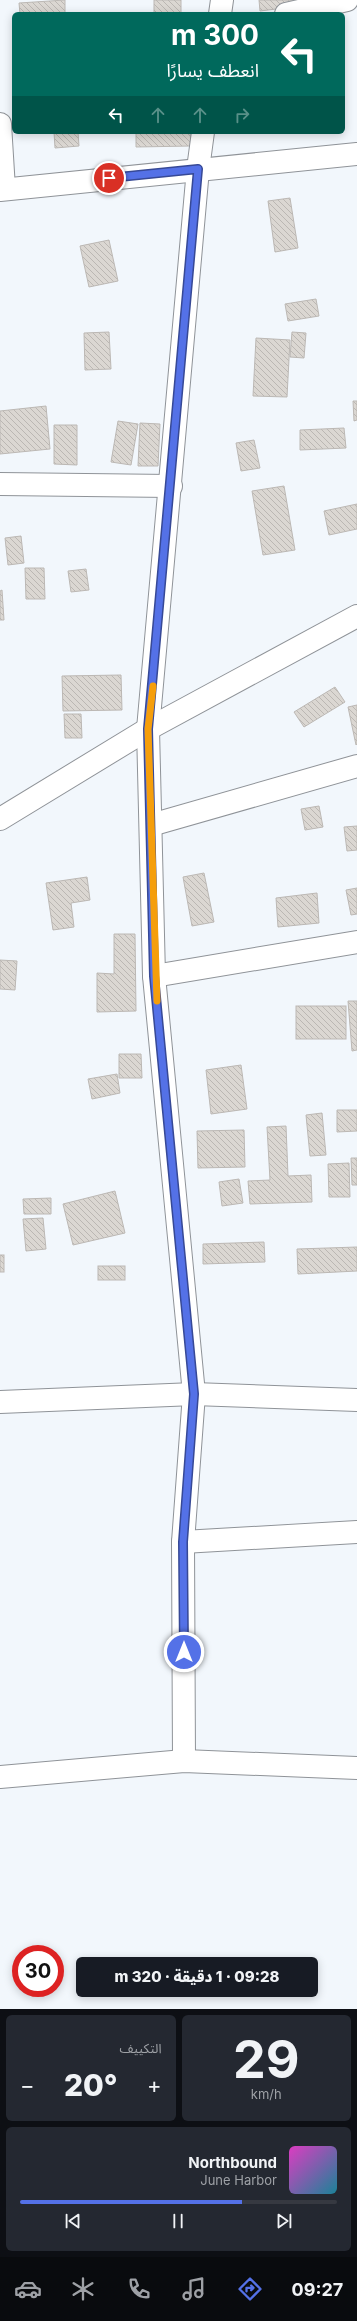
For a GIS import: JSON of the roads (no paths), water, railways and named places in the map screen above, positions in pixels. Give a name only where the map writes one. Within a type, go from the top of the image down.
[{"type":"street","points":[[220,12],[222,0]]},
{"type":"street","points":[[295,12],[347,0]]},
{"type":"street","points":[[0,124],[2,189],[357,154]]},
{"type":"street","points":[[184,1762],[183,1542],[194,1394],[154,976],[148,729],[171,486],[198,169],[203,134]]},
{"type":"street","points":[[0,484],[171,486]]},
{"type":"street","points":[[0,819],[148,729],[357,616]]},
{"type":"street","points":[[150,825],[357,766]]},
{"type":"street","points":[[154,976],[357,942]]},
{"type":"street","points":[[0,1402],[194,1394],[357,1400]]},
{"type":"street","points":[[183,1542],[357,1532]]},
{"type":"street","points":[[0,1777],[184,1762],[357,1768]]}]
